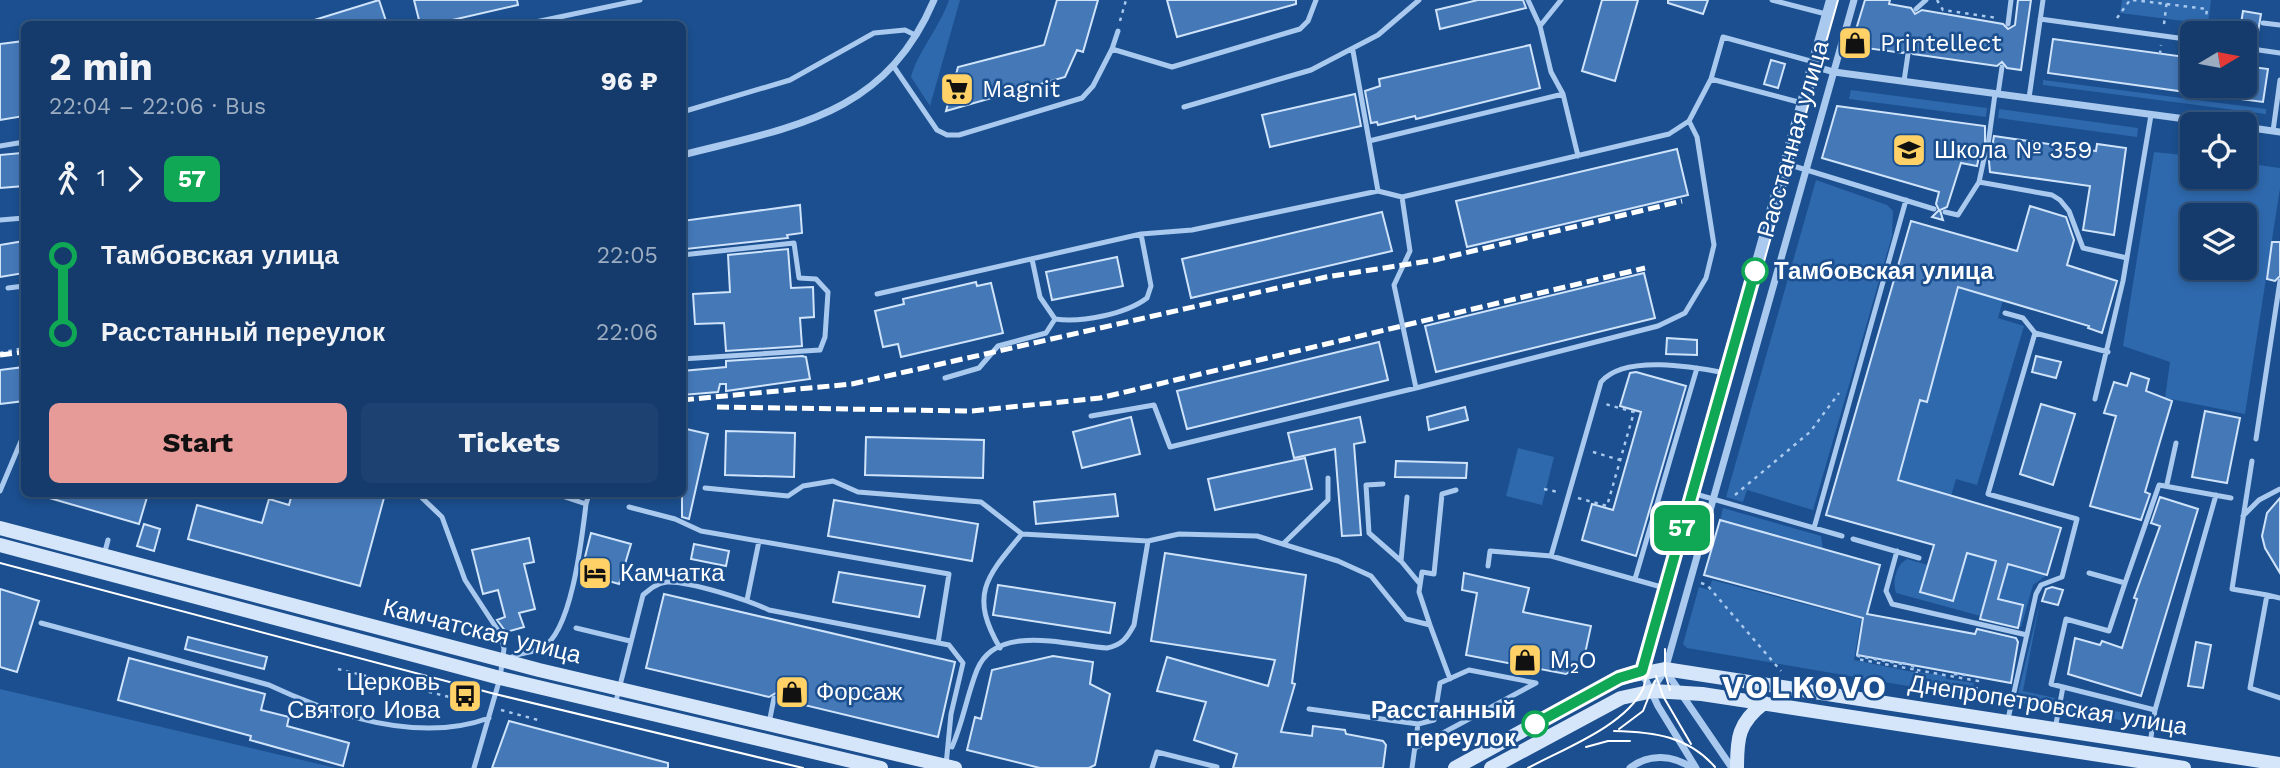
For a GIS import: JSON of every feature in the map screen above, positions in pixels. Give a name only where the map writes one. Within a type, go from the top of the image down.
[{"type":"main road","name":"Камчатская улица","points":[[0,528],[504,661],[949,764]]},
{"type":"main road","name":"Камчатская улица","points":[[0,545],[500,678],[881,768]]},
{"type":"main road","name":"Днепропетровская улица","points":[[1642,671],[1665,670],[2280,764]]},
{"type":"main road","points":[[1455,768],[1614,680],[1642,671]]},
{"type":"main road","points":[[1491,768],[1621,698],[1651,691],[1683,692]]},
{"type":"main road","name":"Днепропетровская улица","points":[[1683,692],[2125,763],[2184,768]]},
{"type":"main road","points":[[1734,768],[1737,736],[1745,720],[1763,703]]},
{"type":"street","points":[[686,154],[757,136],[835,110],[865,93],[894,66],[934,0]]},
{"type":"street","name":"Расстанная улица","points":[[1642,671],[1832,0]]},
{"type":"street","name":"Расстанная улица","points":[[1651,691],[1665,670],[1854,0]]},
{"type":"street","points":[[1814,64],[1834,72],[2180,119]]},
{"type":"street","points":[[2257,129],[2276,131]]},
{"type":"street","points":[[1665,670],[1683,692],[1718,751],[1734,768]]},
{"type":"street","points":[[1642,671],[1694,768]]},
{"type":"street","points":[[1630,768],[1641,761],[1665,757],[1680,760],[1694,768]]},
{"type":"lane","points":[[540,21],[640,0]]},
{"type":"lane","points":[[1112,49],[1160,65],[1184,65],[1290,34],[1308,21],[1316,0]]},
{"type":"lane","points":[[1184,107],[1249,87],[1281,82],[1353,51],[1378,35],[1419,0]]},
{"type":"lane","points":[[1528,0],[1540,26],[1551,72],[1563,94],[1578,156]]},
{"type":"lane","points":[[1540,26],[1561,0]]},
{"type":"lane","points":[[1772,0],[1828,14]]},
{"type":"lane","points":[[1916,9],[1926,0]]},
{"type":"lane","points":[[2008,22],[2011,0]]},
{"type":"lane","points":[[2029,98],[2043,0]]},
{"type":"lane","points":[[2040,19],[2180,38]]},
{"type":"lane","points":[[2263,23],[2280,25]]},
{"type":"lane","points":[[686,111],[790,80],[874,33],[905,30],[915,35]]},
{"type":"lane","points":[[894,66],[929,122],[947,135],[959,135],[1082,98],[1098,78],[1118,31]]},
{"type":"lane","points":[[877,294],[1141,234],[1192,230],[1378,191],[1402,197],[1669,134],[1689,121],[1711,79],[1723,37],[1814,64]]},
{"type":"lane","points":[[2258,50],[2280,53]]},
{"type":"lane","points":[[1353,51],[1378,191]]},
{"type":"lane","points":[[1903,82],[1908,54]]},
{"type":"lane","points":[[1987,145],[2002,67]]},
{"type":"lane","points":[[1711,79],[1802,103]]},
{"type":"lane","points":[[2276,131],[2280,80]]},
{"type":"lane","points":[[1369,141],[1563,94]]},
{"type":"lane","points":[[2095,399],[2108,352],[2127,258],[2151,115]]},
{"type":"lane","points":[[1091,416],[1154,405],[1170,447],[1658,326],[1685,313],[1706,278],[1714,245],[1697,137],[1689,121]]},
{"type":"lane","points":[[0,146],[21,142]]},
{"type":"lane","points":[[1945,212],[1958,215],[1979,182],[1985,154]]},
{"type":"lane","points":[[1785,164],[1934,209]]},
{"type":"lane","points":[[1979,182],[2052,195],[2068,211],[2083,248],[2127,258]]},
{"type":"lane","points":[[1402,197],[1410,251],[1394,285],[1416,388]]},
{"type":"lane","points":[[1814,528],[1906,200]]},
{"type":"lane","points":[[0,220],[21,218]]},
{"type":"lane","points":[[1032,258],[1040,297],[1055,319],[1067,321],[1126,309],[1147,298],[1151,286],[1141,234]]},
{"type":"lane","points":[[686,255],[794,243],[799,278],[816,279],[828,292],[825,337],[820,350],[686,359]]},
{"type":"lane","points":[[2256,439],[2280,281]]},
{"type":"lane","points":[[8,288],[21,286]]},
{"type":"lane","points":[[2005,313],[2023,318],[2035,333],[2108,352]]},
{"type":"lane","points":[[945,378],[979,368],[998,346],[1046,332],[1055,319]]},
{"type":"lane","points":[[2008,722],[2036,594],[2041,585],[2062,577],[2077,519],[1988,495],[2035,333]]},
{"type":"lane","points":[[1552,556],[1595,401],[1606,376],[1628,366],[1697,368],[1726,373]]},
{"type":"lane","points":[[1635,579],[1697,368]]},
{"type":"lane","points":[[0,491],[21,441]]},
{"type":"lane","points":[[2167,484],[2176,443]]},
{"type":"lane","points":[[2252,461],[2232,589],[2280,598]]},
{"type":"lane","points":[[1283,544],[1328,500],[1328,478]]},
{"type":"lane","points":[[705,488],[788,496],[803,486],[833,481],[858,492],[981,502],[1022,534],[1148,541],[1179,534],[1257,536],[1338,561],[1371,576],[1406,619],[1430,625]]},
{"type":"lane","points":[[1383,484],[1366,485],[1369,533],[1401,561],[1420,584]]},
{"type":"lane","points":[[2155,710],[2051,684],[2066,619],[2109,631],[2159,485],[2167,484],[2231,498]]},
{"type":"lane","points":[[1450,679],[1419,592],[1422,572],[1434,573],[1442,494],[1456,489]]},
{"type":"lane","points":[[2244,516],[2259,500],[2280,489]]},
{"type":"lane","points":[[1692,493],[1842,536]]},
{"type":"lane","points":[[2150,744],[2155,710],[2216,495]]},
{"type":"lane","points":[[421,497],[442,516],[465,580],[501,635],[504,661],[474,768]]},
{"type":"lane","points":[[564,497],[586,505]]},
{"type":"lane","points":[[504,661],[519,652],[541,648],[554,636],[564,619],[588,497]]},
{"type":"lane","points":[[1401,561],[1407,497]]},
{"type":"lane","points":[[629,507],[675,519],[701,531],[949,574],[938,643]]},
{"type":"lane","points":[[1000,648],[983,611],[985,582],[1022,534]]},
{"type":"lane","points":[[1853,539],[1919,558]]},
{"type":"lane","points":[[100,572],[108,540]]},
{"type":"lane","points":[[747,600],[759,541]]},
{"type":"lane","points":[[949,764],[978,667],[1000,648],[1031,638],[1096,648],[1119,646],[1134,625],[1148,541]]},
{"type":"lane","points":[[1488,565],[1490,551],[1552,556],[1665,587]]},
{"type":"lane","points":[[1897,551],[1886,591],[1892,604],[2027,635]]},
{"type":"lane","points":[[2089,573],[2125,583]]},
{"type":"lane","points":[[615,706],[643,595],[654,585],[668,582],[747,600],[769,610],[949,645],[963,663],[951,714],[949,764]]},
{"type":"lane","points":[[2267,595],[2250,688],[2280,698]]},
{"type":"lane","points":[[41,623],[269,685],[303,701],[389,727],[472,724],[489,718]]},
{"type":"lane","points":[[576,628],[630,641]]},
{"type":"lane","points":[[1309,709],[1418,724],[1434,720],[1440,683],[1469,670],[1536,683],[1415,748]]},
{"type":"lane","points":[[2055,729],[2063,687]]},
{"type":"lane","points":[[769,724],[775,698]]},
{"type":"lane","points":[[1412,768],[1418,724]]},
{"type":"lane","points":[[1152,768],[1157,752],[1217,767]]},
{"type":"path","points":[[1118,31],[1126,0]]},
{"type":"path","points":[[1937,0],[1943,10],[2008,22]]},
{"type":"path","points":[[2109,29],[2132,0],[2207,9],[2206,21]]},
{"type":"path","points":[[2162,36],[2166,2]]},
{"type":"path","points":[[0,353],[21,349]]},
{"type":"path","points":[[1727,503],[1810,432],[1829,404],[1857,376]]},
{"type":"path","points":[[1569,495],[1607,506],[1634,412],[1595,401]]},
{"type":"path","points":[[1582,449],[1620,460]]},
{"type":"path","points":[[1697,582],[1707,585],[1780,671]]},
{"type":"path","points":[[1916,670],[1915,667],[1902,664],[1858,656],[1857,659],[1916,670],[1966,675]]},
{"type":"path","points":[[338,669],[538,720]]},
{"type":"path","points":[[1914,692],[1916,670]]},
{"type":"path","points":[[1953,674],[1978,681],[1975,701]]},
{"type":"path","points":[[2164,732],[2165,725]]},
{"type":"shaded area","points":[[949,0],[960,0],[930,106],[911,77]]},
{"type":"shaded area","points":[[2122,0],[2211,0],[2208,21],[2184,21],[2120,13]]},
{"type":"shaded area","points":[[2043,80],[2266,109],[2266,114],[2257,112],[2043,85]]},
{"type":"shaded area","points":[[1851,90],[1987,108],[1986,117],[1849,99]]},
{"type":"shaded area","points":[[1999,109],[2138,128],[2137,137],[1998,118]]},
{"type":"shaded area","points":[[2154,152],[2180,155],[2180,189],[2257,189],[2257,165],[2280,168],[2280,188],[2245,414],[2165,398],[2170,362],[2123,346]]},
{"type":"shaded area","points":[[1816,180],[1887,205],[1893,211],[1892,236],[1813,510],[1747,490],[1743,502],[1726,497]]},
{"type":"shaded area","points":[[1958,287],[2003,300],[1998,318],[2024,326],[1977,485],[1956,479],[1951,496],[1898,480],[1920,400],[1927,401]]},
{"type":"shaded area","points":[[1518,448],[1554,457],[1542,505],[1506,496]]},
{"type":"shaded area","points":[[1723,508],[1821,536],[1823,549],[1720,520]]},
{"type":"shaded area","points":[[1967,553],[2047,575],[2033,585],[2021,627],[1896,593],[1896,574],[1907,559],[1928,565],[1920,592],[1953,601]]},
{"type":"shaded area","points":[[1712,580],[1861,619],[1854,660],[1913,672],[1946,675],[1946,679],[1974,683],[1972,697],[1687,648],[1683,644],[1699,587],[1709,590]]},
{"type":"shaded area","points":[[2040,601],[2023,691],[2055,698],[2053,709],[2016,702]]},
{"type":"shaded area","points":[[0,689],[336,768],[0,768]]},
{"type":"shaded area","points":[[2066,701],[2135,715],[2135,719],[2147,721],[2147,725],[2064,710]]},
{"type":"building","points":[[379,0],[386,21],[311,21]]},
{"type":"building","points":[[414,0],[517,0],[518,5],[448,21],[419,21]]},
{"type":"building","points":[[1057,0],[1098,0],[1083,52],[1077,50],[1065,77],[946,111],[958,67],[1044,45]]},
{"type":"building","points":[[1167,0],[1296,0],[1296,4],[1177,37]]},
{"type":"building","points":[[1478,0],[1523,0],[1526,8],[1440,29],[1436,10]]},
{"type":"building","points":[[1602,0],[1638,0],[1615,81],[1582,71]]},
{"type":"building","points":[[1668,0],[1708,0],[1703,14],[1668,3]]},
{"type":"building","points":[[1865,0],[1890,0],[1889,4],[1911,8],[1915,14],[1922,10],[2003,24],[2008,29],[2015,25],[2018,0],[2031,0],[2021,70],[2007,68],[2002,62],[1997,66],[1913,54],[1908,49],[1903,53],[1851,46]]},
{"type":"building","points":[[2243,11],[2261,14],[2258,32],[2258,21],[2241,21]]},
{"type":"building","points":[[2053,39],[2180,56],[2180,91],[2048,73]]},
{"type":"building","points":[[21,41],[21,116],[0,120],[0,44]]},
{"type":"building","points":[[1530,45],[1540,88],[1416,119],[1415,116],[1378,125],[1377,122],[1371,123],[1365,91],[1380,86],[1379,79]]},
{"type":"building","points":[[1771,60],[1785,64],[1778,88],[1764,84]]},
{"type":"building","points":[[2258,68],[2268,69],[2263,102],[2232,98],[2258,98]]},
{"type":"building","points":[[1355,94],[1361,126],[1270,147],[1262,115]]},
{"type":"building","name":"Школа № 359","points":[[1837,106],[1985,126],[1985,149],[1980,152],[1977,166],[1961,163],[1947,207],[1940,210],[1943,220],[1932,217],[1939,210],[1936,204],[1939,192],[1822,158]]},
{"type":"building","points":[[1994,136],[2096,151],[2097,144],[2126,148],[2114,235],[2083,230],[2090,186],[1990,172],[1988,150],[1992,148]]},
{"type":"building","points":[[1677,149],[1688,195],[1467,247],[1456,201]]},
{"type":"building","points":[[21,153],[21,186],[0,188],[0,155]]},
{"type":"building","points":[[800,205],[802,233],[787,235],[788,238],[686,249],[686,220]]},
{"type":"building","points":[[2030,206],[2066,217],[2074,240],[2067,265],[2117,281],[2102,333],[2088,328],[2089,326],[1958,287],[1927,402],[1920,400],[1898,480],[2061,528],[2047,575],[2008,564],[1998,599],[2023,605],[2018,628],[1980,619],[1996,561],[1967,553],[1953,601],[1920,592],[1934,545],[1826,515],[1911,221],[2017,251]]},
{"type":"building","points":[[1382,212],[1392,251],[1191,298],[1182,259]]},
{"type":"building","points":[[21,242],[21,274],[0,277],[0,245]]},
{"type":"building","points":[[2272,242],[2280,242],[2280,276],[2275,281],[2267,279]]},
{"type":"building","points":[[788,249],[791,288],[813,287],[814,317],[800,318],[802,346],[726,351],[724,323],[695,324],[693,294],[730,292],[728,255]]},
{"type":"building","points":[[1117,257],[1123,286],[1052,300],[1046,272]]},
{"type":"building","points":[[1644,273],[1655,318],[1436,372],[1425,326]]},
{"type":"building","points":[[976,282],[977,286],[991,283],[1003,333],[901,357],[898,344],[883,347],[875,311],[904,304],[903,299]]},
{"type":"building","points":[[1667,338],[1697,340],[1697,355],[1666,354]]},
{"type":"building","points":[[1379,342],[1388,380],[1187,429],[1177,391]]},
{"type":"building","points":[[802,356],[806,357],[810,379],[726,391],[726,384],[720,384],[718,392],[686,395],[686,371],[726,367],[726,361]]},
{"type":"building","points":[[2036,356],[2061,362],[2056,378],[2032,372]]},
{"type":"building","points":[[21,367],[21,401],[0,404],[0,370]]},
{"type":"building","points":[[1636,372],[1686,386],[1636,556],[1582,540],[1592,504],[1613,510],[1641,412],[1620,406],[1630,373]]},
{"type":"building","points":[[2131,373],[2149,379],[2146,391],[2172,401],[2145,492],[2150,494],[2141,520],[2090,506],[2116,416],[2104,413],[2114,382],[2127,386]]},
{"type":"building","points":[[2041,404],[2075,414],[2053,485],[2020,474]]},
{"type":"building","points":[[1465,407],[1468,420],[1429,430],[1427,417]]},
{"type":"building","points":[[2205,411],[2240,418],[2227,483],[2192,477]]},
{"type":"building","points":[[1131,417],[1140,454],[1082,468],[1073,432]]},
{"type":"building","points":[[1360,417],[1365,442],[1354,444],[1361,535],[1342,536],[1335,449],[1294,458],[1288,433]]},
{"type":"building","points":[[686,429],[708,434],[689,519],[682,517],[682,497],[686,497]]},
{"type":"building","points":[[726,431],[795,433],[794,477],[725,475]]},
{"type":"building","points":[[866,437],[984,440],[983,478],[865,475]]},
{"type":"building","points":[[1305,458],[1312,489],[1215,510],[1208,479]]},
{"type":"building","points":[[1396,461],[1467,463],[1466,478],[1395,477]]},
{"type":"building","points":[[1115,494],[1118,516],[1036,524],[1034,502]]},
{"type":"building","points":[[46,497],[147,497],[139,524]]},
{"type":"building","points":[[291,497],[384,497],[360,586],[188,539],[197,505],[262,523],[269,499],[289,505]]},
{"type":"building","points":[[2160,497],[2198,509],[2141,696],[2068,674],[2075,638],[2100,645],[2102,641],[2122,648],[2137,599],[2134,598],[2160,526],[2151,523]]},
{"type":"building","points":[[2280,498],[2280,573],[2265,548],[2262,536],[2267,513]]},
{"type":"building","points":[[834,500],[978,524],[972,561],[828,536]]},
{"type":"building","points":[[1720,520],[1880,565],[1867,614],[1975,634],[1977,629],[2016,638],[2018,642],[2011,683],[1857,655],[1863,618],[1704,575]]},
{"type":"building","points":[[144,524],[160,529],[154,551],[137,546]]},
{"type":"building","points":[[591,533],[631,544],[619,584],[581,573]]},
{"type":"building","points":[[529,538],[534,562],[524,564],[535,609],[519,613],[524,627],[506,632],[497,620],[505,617],[498,590],[483,594],[472,550]]},
{"type":"building","points":[[694,544],[729,551],[726,566],[691,559]]},
{"type":"building","points":[[1165,553],[1306,575],[1292,683],[1295,684],[1281,732],[1312,736],[1313,726],[1345,730],[1346,734],[1383,741],[1386,745],[1383,768],[1233,768],[1237,754],[1194,740],[1206,702],[1157,691],[1167,657],[1268,686],[1275,660],[1151,641]]},
{"type":"building","points":[[839,572],[925,586],[919,617],[833,602]]},
{"type":"building","points":[[1464,573],[1529,588],[1523,612],[1591,626],[1583,663],[1566,674],[1466,655],[1477,593],[1462,590]]},
{"type":"building","points":[[998,585],[1115,603],[1110,633],[993,615]]},
{"type":"building","points":[[2052,587],[2063,590],[2058,605],[2042,601],[2046,589]]},
{"type":"building","points":[[0,589],[39,601],[17,672],[0,667]]},
{"type":"building","points":[[664,594],[955,662],[938,737],[779,699],[776,693],[769,697],[646,668]]},
{"type":"building","points":[[188,637],[267,657],[264,669],[185,649]]},
{"type":"building","points":[[2196,642],[2211,645],[2203,688],[2188,686]]},
{"type":"building","points":[[1053,656],[1093,662],[1090,684],[1110,694],[1095,765],[1089,768],[1040,768],[967,750],[975,717],[981,719],[992,670]]},
{"type":"building","points":[[129,658],[265,694],[261,710],[289,717],[287,726],[349,743],[343,766],[250,740],[251,736],[118,700]]},
{"type":"building","points":[[509,721],[668,763],[668,768],[492,768]]},
{"type":"tram line","points":[[1528,768],[1608,725],[1634,702],[1643,689],[1838,0]]},
{"type":"tram line","points":[[0,563],[495,694],[803,768]]},
{"type":"tram line","points":[[1665,649],[1665,673],[1670,690]]},
{"type":"tram line","points":[[1656,676],[1663,696],[1691,744]]},
{"type":"tram line","points":[[1619,729],[1643,711],[1655,681]]},
{"type":"tram line","points":[[1614,731],[1656,735],[1682,742],[1715,767]]},
{"type":"tram line","points":[[1586,747],[1608,741],[1630,741]]},
{"type":"railway","points":[[686,400],[852,384],[1326,277],[1435,260],[1682,201]]},
{"type":"railway","points":[[717,407],[972,411],[1100,398],[1645,268]]},
{"type":"railway","points":[[0,355],[21,352]]},
{"type":"bus line","name":"57","points":[[1535,724],[1619,678],[1642,671],[1755,271]]},
{"type":"place","name":"Printellect","points":[[1855,43]]},
{"type":"place","name":"Magnit","points":[[957,89]]},
{"type":"place","name":"Школа № 359","points":[[1909,150]]},
{"type":"place","name":"Тамбовская улица","points":[[1755,271]]},
{"type":"place","name":"Камчатка","points":[[595,573]]},
{"type":"place","name":"М₂O","points":[[1525,660]]},
{"type":"place","name":"Форсаж","points":[[792,692]]},
{"type":"place","name":"Церковь Святого Иова","points":[[465,696]]},
{"type":"place","name":"Расстанный переулок","points":[[1535,724]]},
{"type":"district","name":"VOLKOVO","points":[[1805,687]]}]
